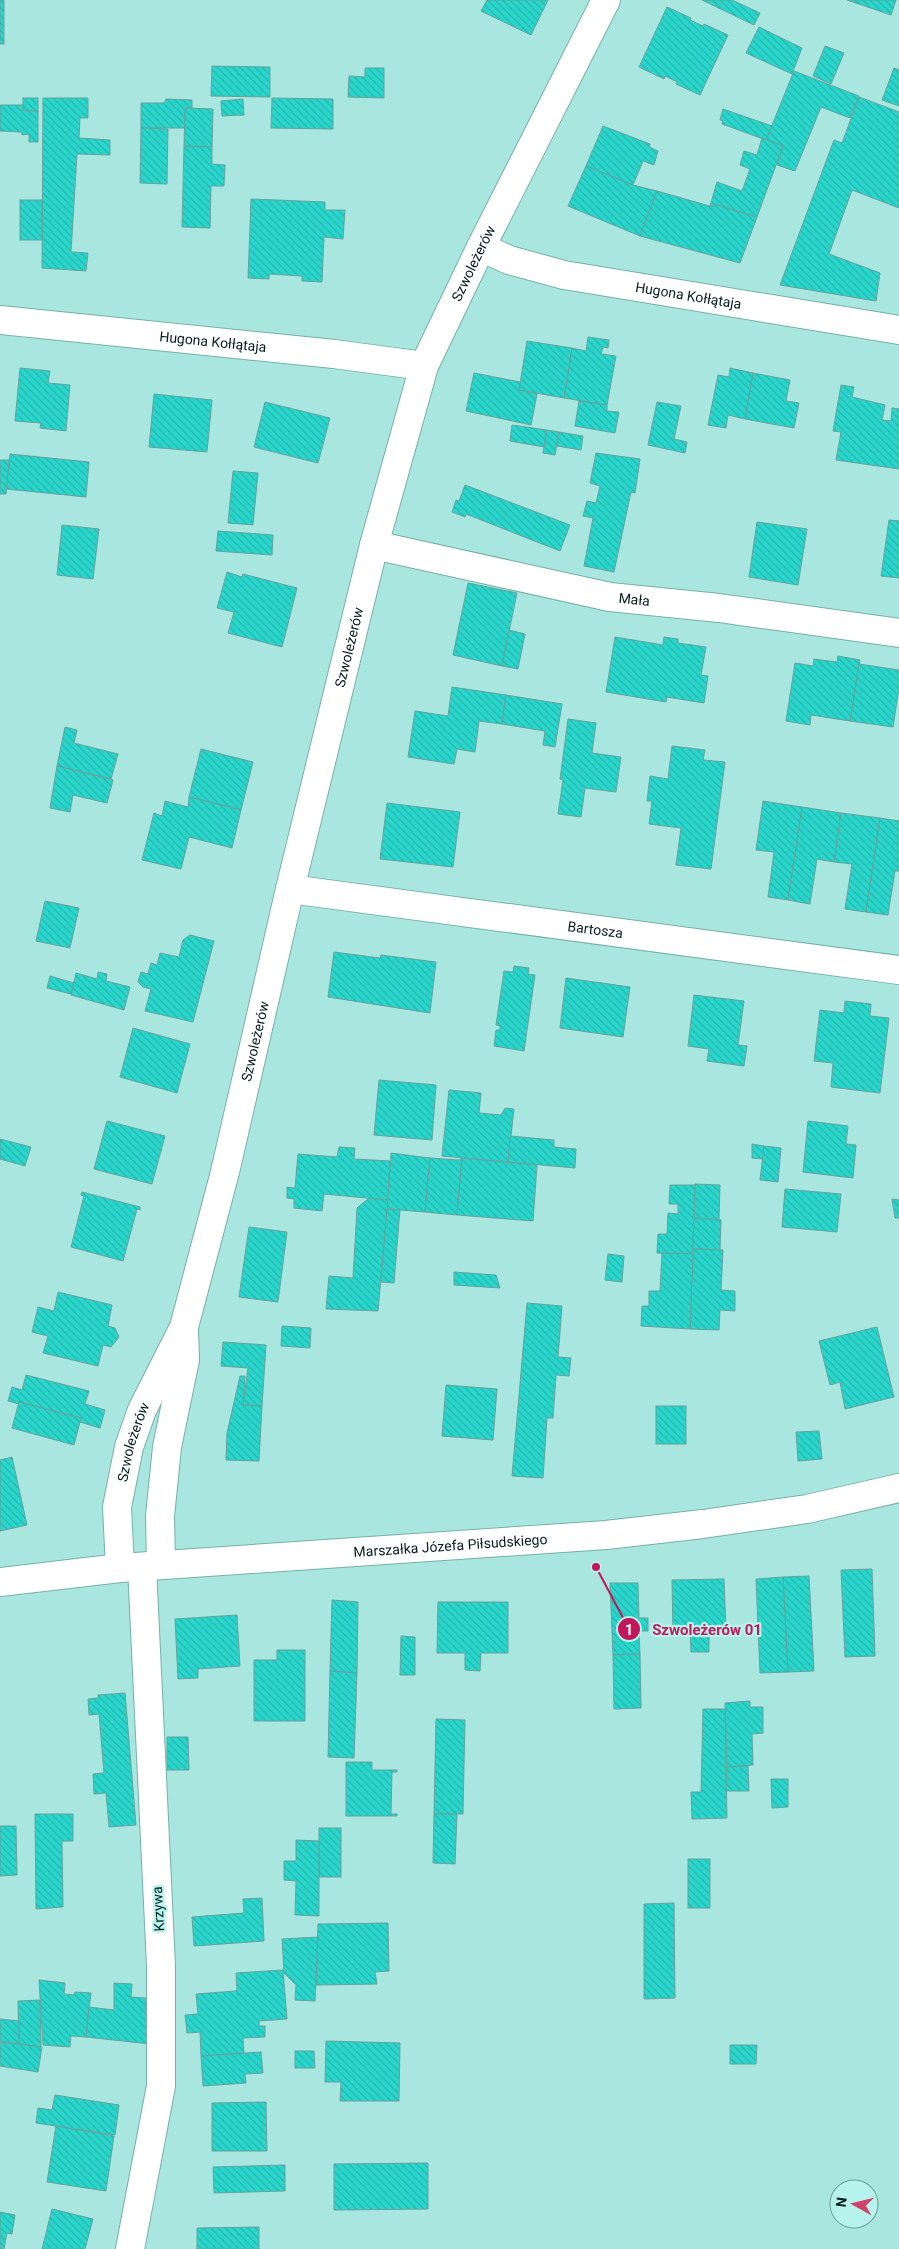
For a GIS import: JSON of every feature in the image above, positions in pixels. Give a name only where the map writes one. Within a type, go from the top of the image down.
[{"type":"street","name":"Szwoleżerów","points":[[141,1567],[117,1507],[129,1447],[142,1410],[184,1327],[225,1172],[290,889],[374,545],[424,366],[481,247],[606,0]]},
{"type":"street","name":"Hugona Kołłątaja","points":[[481,247],[509,260],[564,275],[899,330]]},
{"type":"street","name":"Hugona Kołłątaja","points":[[0,320],[314,352],[424,366]]},
{"type":"street","name":"Mała","points":[[374,545],[610,597],[719,608],[899,633]]},
{"type":"street","name":"Bartosza","points":[[290,889],[899,970]]},
{"type":"street","name":"Szwoleżerów","points":[[141,1567],[160,1516],[167,1447],[184,1360],[184,1327]]},
{"type":"street","name":"Marszałka Józefa Piłsudskiego","points":[[0,1582],[141,1567],[636,1532],[807,1508],[899,1488]]},
{"type":"street","name":"Krzywa","points":[[130,2249],[160,2086],[161,1966],[141,1567]]},
{"type":"building","points":[[0,0],[4,0],[4,44],[0,44]]},
{"type":"building","points":[[487,0],[548,0],[531,35],[481,11]]},
{"type":"building","points":[[702,0],[732,0],[760,13],[754,25]]},
{"type":"building","points":[[847,0],[896,0],[891,15]]},
{"type":"building","points":[[667,7],[703,26],[704,24],[728,35],[700,95],[676,84],[677,82],[665,76],[664,79],[639,67]]},
{"type":"building","points":[[759,27],[802,48],[792,74],[746,53]]},
{"type":"building","points":[[825,46],[844,53],[831,84],[813,76]]},
{"type":"building","points":[[212,66],[270,67],[270,97],[211,96]]},
{"type":"building","points":[[365,68],[384,68],[384,98],[348,97],[349,76],[365,77]]},
{"type":"building","points":[[894,68],[899,70],[899,106],[882,100]]},
{"type":"building","points":[[794,71],[859,96],[850,118],[821,107],[795,171],[777,165],[783,146],[766,140]]},
{"type":"building","points":[[859,97],[899,112],[899,208],[852,190],[829,254],[880,273],[876,301],[780,285],[834,140],[842,143]]},
{"type":"building","points":[[23,98],[38,98],[38,111],[23,111]]},
{"type":"building","points":[[43,98],[88,98],[88,118],[80,118],[79,138],[110,140],[110,155],[77,154],[71,252],[88,253],[86,271],[42,268]]},
{"type":"building","points":[[272,98],[333,99],[333,129],[271,128]]},
{"type":"building","points":[[166,99],[192,100],[192,108],[185,108],[185,128],[141,128],[141,103],[164,103]]},
{"type":"building","points":[[243,99],[244,115],[222,116],[221,101]]},
{"type":"building","points":[[0,105],[23,105],[23,111],[38,111],[38,142],[29,142],[29,134],[22,135],[22,132],[0,131]]},
{"type":"building","points":[[185,108],[213,109],[212,147],[184,146]]},
{"type":"building","points":[[723,109],[772,126],[766,140],[722,124],[723,121],[720,120]]},
{"type":"building","points":[[603,126],[650,144],[649,147],[658,151],[654,165],[643,161],[633,185],[586,166]]},
{"type":"building","points":[[141,128],[168,129],[167,184],[140,183]]},
{"type":"building","points":[[762,138],[783,146],[757,217],[714,204],[713,207],[710,206],[717,182],[742,191],[750,169],[740,165],[744,151],[757,155]]},
{"type":"building","points":[[184,146],[212,147],[212,164],[225,165],[224,186],[211,186],[210,228],[182,227]]},
{"type":"building","points":[[586,166],[633,185],[657,191],[640,236],[568,206]]},
{"type":"building","points":[[657,191],[713,207],[714,204],[757,217],[740,263],[640,236]]},
{"type":"building","points":[[251,199],[325,202],[325,210],[345,210],[343,239],[324,237],[322,282],[302,281],[302,276],[269,274],[269,279],[248,278]]},
{"type":"building","points":[[20,200],[42,200],[42,240],[20,240]]},
{"type":"building","points":[[588,337],[609,340],[608,348],[603,347],[601,354],[616,356],[607,405],[564,398],[572,348],[586,351]]},
{"type":"building","points":[[527,341],[572,348],[564,398],[519,390]]},
{"type":"building","points":[[20,368],[50,371],[48,383],[70,385],[66,431],[40,428],[41,423],[15,421]]},
{"type":"building","points":[[730,368],[753,373],[745,419],[728,415],[726,428],[708,425],[718,375],[729,377]]},
{"type":"building","points":[[474,373],[520,382],[519,390],[537,394],[531,425],[466,411]]},
{"type":"building","points":[[753,373],[790,380],[786,401],[799,403],[794,428],[745,419]]},
{"type":"building","points":[[841,385],[854,387],[852,397],[885,405],[882,420],[891,421],[892,408],[899,409],[899,469],[836,460],[841,432],[833,431]]},
{"type":"building","points":[[154,394],[212,400],[207,452],[149,447]]},
{"type":"building","points":[[579,401],[607,405],[607,411],[619,412],[615,433],[575,426]]},
{"type":"building","points":[[265,402],[330,418],[318,463],[254,447]]},
{"type":"building","points":[[657,402],[681,406],[674,439],[687,442],[685,453],[648,445]]},
{"type":"building","points":[[512,425],[547,430],[544,447],[510,441]]},
{"type":"building","points":[[547,430],[559,432],[555,455],[543,453]]},
{"type":"building","points":[[559,432],[583,436],[581,450],[557,446]]},
{"type":"building","points":[[596,453],[640,459],[635,493],[631,492],[614,572],[584,566],[593,518],[583,516],[587,501],[596,503],[600,486],[590,483]]},
{"type":"building","points":[[10,454],[89,462],[86,497],[6,489]]},
{"type":"building","points":[[0,460],[9,460],[6,494],[0,494]]},
{"type":"building","points":[[233,471],[258,473],[253,525],[228,523]]},
{"type":"building","points":[[465,485],[570,525],[560,551],[466,514],[465,517],[452,512],[456,500],[459,501]]},
{"type":"building","points":[[889,520],[899,521],[899,578],[881,576]]},
{"type":"building","points":[[757,522],[807,529],[798,585],[749,577]]},
{"type":"building","points":[[62,525],[99,529],[93,579],[57,575]]},
{"type":"building","points":[[218,531],[273,535],[272,555],[216,551]]},
{"type":"building","points":[[227,572],[242,577],[243,574],[297,588],[282,647],[228,633],[234,612],[217,608]]},
{"type":"building","points":[[468,583],[517,593],[502,666],[453,655]]},
{"type":"building","points":[[509,630],[525,634],[518,669],[502,666]]},
{"type":"building","points":[[615,637],[663,645],[664,637],[678,639],[678,643],[706,647],[701,675],[708,676],[704,703],[667,697],[666,702],[606,692]]},
{"type":"building","points":[[838,656],[860,660],[850,721],[811,715],[810,725],[786,721],[795,663],[813,666],[814,659],[837,662]]},
{"type":"building","points":[[859,664],[899,670],[899,688],[893,727],[850,721]]},
{"type":"building","points":[[452,687],[506,695],[502,724],[479,721],[475,752],[457,749],[454,764],[408,757],[415,711],[448,716]]},
{"type":"building","points":[[506,695],[562,704],[555,747],[543,745],[545,731],[502,724]]},
{"type":"building","points":[[568,719],[596,723],[592,753],[621,757],[616,792],[585,788],[581,817],[558,814],[563,780],[560,779]]},
{"type":"building","points":[[65,727],[77,730],[74,743],[118,754],[111,779],[57,766]]},
{"type":"building","points":[[672,746],[705,750],[703,760],[725,762],[711,869],[676,865],[681,828],[649,824],[652,801],[647,801],[650,776],[668,779]]},
{"type":"building","points":[[201,749],[253,762],[241,810],[189,797]]},
{"type":"building","points":[[57,766],[113,780],[107,803],[73,795],[70,812],[50,808]]},
{"type":"building","points":[[189,797],[241,810],[232,848],[189,837],[181,869],[142,860],[154,813],[162,816],[165,801],[188,807]]},
{"type":"building","points":[[763,801],[802,807],[788,900],[768,897],[774,852],[756,850]]},
{"type":"building","points":[[387,803],[460,812],[453,867],[380,859]]},
{"type":"building","points":[[802,807],[841,813],[834,862],[817,859],[810,904],[788,900]]},
{"type":"building","points":[[841,813],[880,818],[866,912],[845,909],[852,864],[834,862]]},
{"type":"building","points":[[880,818],[899,821],[899,871],[895,871],[888,915],[866,912]]},
{"type":"building","points":[[45,901],[79,908],[70,948],[36,941]]},
{"type":"building","points":[[190,935],[214,941],[193,1022],[145,1011],[151,989],[143,987],[138,982],[141,972],[148,974],[151,963],[157,965],[160,953],[179,957],[183,940]]},
{"type":"building","points":[[334,952],[380,958],[381,955],[436,962],[430,1013],[328,997]]},
{"type":"building","points":[[514,966],[529,968],[528,974],[535,975],[524,1051],[494,1046],[496,1030],[500,1030],[500,1026],[496,1025],[504,971],[513,972]]},
{"type":"building","points":[[98,972],[107,974],[106,981],[130,987],[124,1010],[71,995],[76,973],[97,979]]},
{"type":"building","points":[[50,976],[74,983],[71,994],[47,988]]},
{"type":"building","points":[[566,978],[630,987],[623,1037],[560,1028]]},
{"type":"building","points":[[694,995],[744,1001],[738,1045],[747,1046],[744,1066],[707,1061],[709,1049],[688,1046]]},
{"type":"building","points":[[845,1001],[871,1004],[870,1016],[889,1018],[880,1093],[831,1087],[833,1063],[814,1061],[820,1010],[844,1013]]},
{"type":"building","points":[[133,1028],[190,1044],[177,1093],[120,1077]]},
{"type":"building","points":[[379,1080],[436,1085],[432,1140],[374,1135]]},
{"type":"building","points":[[449,1090],[481,1093],[479,1113],[501,1115],[505,1108],[514,1109],[508,1162],[442,1156]]},
{"type":"building","points":[[107,1121],[165,1136],[152,1184],[94,1169]]},
{"type":"building","points":[[808,1121],[848,1126],[846,1144],[856,1145],[853,1178],[803,1172]]},
{"type":"building","points":[[510,1136],[554,1140],[554,1147],[576,1149],[575,1168],[508,1162]]},
{"type":"building","points":[[0,1139],[31,1147],[25,1166],[0,1159]]},
{"type":"building","points":[[752,1144],[764,1146],[763,1159],[752,1158]]},
{"type":"building","points":[[764,1146],[781,1148],[778,1182],[760,1180]]},
{"type":"building","points":[[339,1147],[355,1148],[354,1159],[390,1161],[388,1200],[324,1194],[322,1211],[294,1208],[294,1199],[287,1198],[287,1187],[295,1188],[298,1154],[337,1157]]},
{"type":"building","points":[[391,1153],[430,1158],[425,1212],[387,1209]]},
{"type":"building","points":[[430,1158],[459,1160],[462,1158],[457,1215],[425,1212]]},
{"type":"building","points":[[462,1158],[537,1165],[533,1221],[457,1215]]},
{"type":"building","points":[[695,1184],[720,1185],[719,1220],[694,1218]]},
{"type":"building","points":[[670,1185],[695,1185],[693,1254],[657,1253],[658,1234],[667,1234],[668,1213],[678,1214],[678,1204],[669,1204]]},
{"type":"building","points":[[785,1189],[841,1194],[837,1232],[782,1227]]},
{"type":"building","points":[[82,1192],[140,1207],[140,1210],[137,1209],[123,1261],[71,1247],[84,1196],[81,1195]]},
{"type":"building","points":[[369,1198],[388,1200],[378,1311],[326,1309],[329,1276],[353,1278],[357,1208]]},
{"type":"building","points":[[892,1199],[899,1200],[899,1218],[895,1218]]},
{"type":"building","points":[[387,1209],[400,1210],[394,1283],[381,1282]]},
{"type":"building","points":[[694,1218],[721,1220],[720,1250],[693,1249]]},
{"type":"building","points":[[249,1227],[287,1232],[278,1302],[239,1297]]},
{"type":"building","points":[[693,1249],[723,1250],[721,1290],[735,1291],[735,1311],[720,1310],[719,1330],[690,1329]]},
{"type":"building","points":[[662,1253],[693,1254],[690,1329],[641,1326],[642,1306],[649,1306],[649,1291],[660,1291]]},
{"type":"building","points":[[608,1254],[624,1256],[622,1282],[605,1280]]},
{"type":"building","points":[[454,1272],[496,1275],[500,1288],[454,1285]]},
{"type":"building","points":[[58,1292],[112,1305],[108,1326],[115,1328],[119,1337],[111,1347],[103,1345],[98,1366],[43,1353],[48,1336],[32,1332],[38,1307],[54,1311]]},
{"type":"building","points":[[527,1303],[562,1306],[558,1357],[571,1358],[569,1376],[556,1375],[553,1418],[547,1418],[543,1478],[512,1476]]},
{"type":"building","points":[[282,1326],[311,1328],[310,1348],[281,1346]]},
{"type":"building","points":[[877,1327],[894,1397],[845,1409],[840,1382],[830,1385],[819,1341]]},
{"type":"building","points":[[223,1342],[266,1345],[262,1406],[243,1405],[248,1368],[221,1366]]},
{"type":"building","points":[[26,1375],[89,1391],[85,1404],[105,1410],[100,1428],[80,1422],[81,1418],[19,1402],[19,1404],[8,1401],[12,1387],[22,1390]]},
{"type":"building","points":[[240,1376],[245,1376],[243,1405],[262,1406],[259,1461],[226,1460],[227,1433]]},
{"type":"building","points":[[446,1385],[497,1389],[493,1440],[442,1436]]},
{"type":"building","points":[[19,1402],[81,1418],[74,1445],[12,1428]]},
{"type":"building","points":[[656,1406],[686,1406],[686,1444],[656,1444]]},
{"type":"building","points":[[819,1431],[822,1459],[798,1461],[796,1432]]},
{"type":"building","points":[[12,1457],[27,1525],[0,1531],[0,1460]]},
{"type":"building","points":[[872,1569],[875,1656],[845,1657],[841,1570]]},
{"type":"building","points":[[809,1576],[814,1671],[788,1672],[783,1577]]},
{"type":"building","points":[[783,1577],[788,1672],[760,1673],[756,1579]]},
{"type":"building","points":[[724,1579],[726,1631],[709,1631],[709,1652],[691,1652],[690,1632],[673,1632],[672,1580]]},
{"type":"building","points":[[610,1583],[638,1583],[639,1618],[648,1618],[648,1631],[639,1631],[640,1654],[613,1655]]},
{"type":"building","points":[[332,1600],[358,1602],[357,1673],[330,1671]]},
{"type":"building","points":[[438,1602],[508,1602],[508,1653],[481,1653],[480,1671],[465,1670],[465,1653],[437,1653]]},
{"type":"building","points":[[237,1615],[240,1666],[198,1669],[198,1678],[178,1679],[175,1619]]},
{"type":"building","points":[[401,1636],[415,1637],[415,1675],[400,1675]]},
{"type":"building","points":[[277,1650],[305,1650],[305,1721],[254,1721],[254,1660],[277,1660]]},
{"type":"building","points":[[640,1654],[641,1708],[614,1709],[613,1655]]},
{"type":"building","points":[[330,1671],[357,1673],[354,1758],[328,1757]]},
{"type":"building","points":[[125,1693],[136,1825],[109,1827],[106,1793],[94,1794],[93,1774],[104,1773],[99,1714],[89,1715],[88,1699],[98,1698],[98,1695]]},
{"type":"building","points":[[750,1701],[750,1707],[763,1707],[763,1733],[752,1734],[753,1765],[727,1767],[725,1703]]},
{"type":"building","points":[[703,1709],[725,1709],[727,1818],[692,1819],[691,1792],[701,1792]]},
{"type":"building","points":[[436,1719],[465,1720],[463,1814],[434,1814]]},
{"type":"building","points":[[167,1737],[188,1737],[189,1770],[167,1770]]},
{"type":"building","points":[[346,1762],[372,1762],[372,1770],[397,1770],[397,1772],[392,1772],[391,1814],[397,1814],[397,1816],[346,1816]]},
{"type":"building","points":[[748,1766],[749,1791],[726,1791],[727,1767]]},
{"type":"building","points":[[771,1779],[788,1779],[788,1807],[772,1808]]},
{"type":"building","points":[[35,1814],[73,1814],[73,1841],[62,1841],[63,1907],[36,1909]]},
{"type":"building","points":[[434,1814],[457,1814],[455,1864],[433,1863]]},
{"type":"building","points":[[0,1826],[16,1826],[17,1875],[0,1876]]},
{"type":"building","points":[[319,1828],[341,1828],[341,1877],[319,1877]]},
{"type":"building","points":[[296,1840],[319,1841],[319,1916],[295,1915],[296,1881],[284,1880],[284,1861],[296,1861]]},
{"type":"building","points":[[688,1859],[710,1859],[710,1908],[688,1908]]},
{"type":"building","points":[[262,1898],[264,1941],[194,1946],[192,1917],[244,1913],[243,1899]]},
{"type":"building","points":[[674,1903],[675,1998],[644,1999],[644,1904]]},
{"type":"building","points":[[388,1923],[389,1971],[375,1972],[377,1984],[316,1985],[318,1924]]},
{"type":"building","points":[[318,1937],[315,2001],[295,2000],[296,1985],[284,1973],[282,1939]]},
{"type":"building","points":[[283,1970],[287,2019],[259,2021],[259,2026],[265,2026],[265,2037],[243,2038],[244,2053],[201,2056],[200,2032],[187,2033],[185,2015],[198,2014],[196,1994],[237,1990],[236,1973]]},
{"type":"building","points":[[39,1980],[65,1983],[64,1994],[74,1995],[75,1992],[91,1993],[86,2037],[71,2036],[70,2047],[43,2045]]},
{"type":"building","points":[[114,1983],[132,1984],[131,1997],[146,1998],[145,2013],[150,2013],[150,2044],[86,2037],[89,2007],[114,2010]]},
{"type":"building","points":[[40,2000],[41,2047],[19,2044],[18,2001]]},
{"type":"building","points":[[0,2019],[19,2021],[19,2044],[0,2041]]},
{"type":"building","points":[[326,2041],[400,2043],[399,2101],[340,2101],[341,2082],[325,2082]]},
{"type":"building","points":[[0,2042],[42,2047],[38,2072],[0,2066]]},
{"type":"building","points":[[730,2045],[757,2045],[756,2064],[730,2064]]},
{"type":"building","points":[[295,2051],[314,2051],[315,2068],[295,2068]]},
{"type":"building","points":[[261,2052],[263,2073],[245,2074],[246,2083],[203,2086],[201,2056]]},
{"type":"building","points":[[55,2095],[119,2105],[115,2135],[36,2123],[38,2108],[52,2110]]},
{"type":"building","points":[[266,2102],[267,2151],[212,2151],[212,2103]]},
{"type":"building","points":[[56,2126],[114,2136],[106,2191],[47,2182]]},
{"type":"building","points":[[428,2163],[428,2209],[334,2210],[334,2164]]},
{"type":"building","points":[[285,2165],[285,2191],[214,2193],[213,2167]]},
{"type":"building","points":[[52,2209],[93,2219],[85,2249],[42,2249]]},
{"type":"building","points":[[0,2212],[15,2215],[12,2234],[7,2233],[4,2249],[0,2249]]},
{"type":"building","points":[[259,2227],[259,2249],[197,2249],[197,2228]]},
{"type":"place","name":"Szwoleżerów 01","points":[[596,1567]]}]
